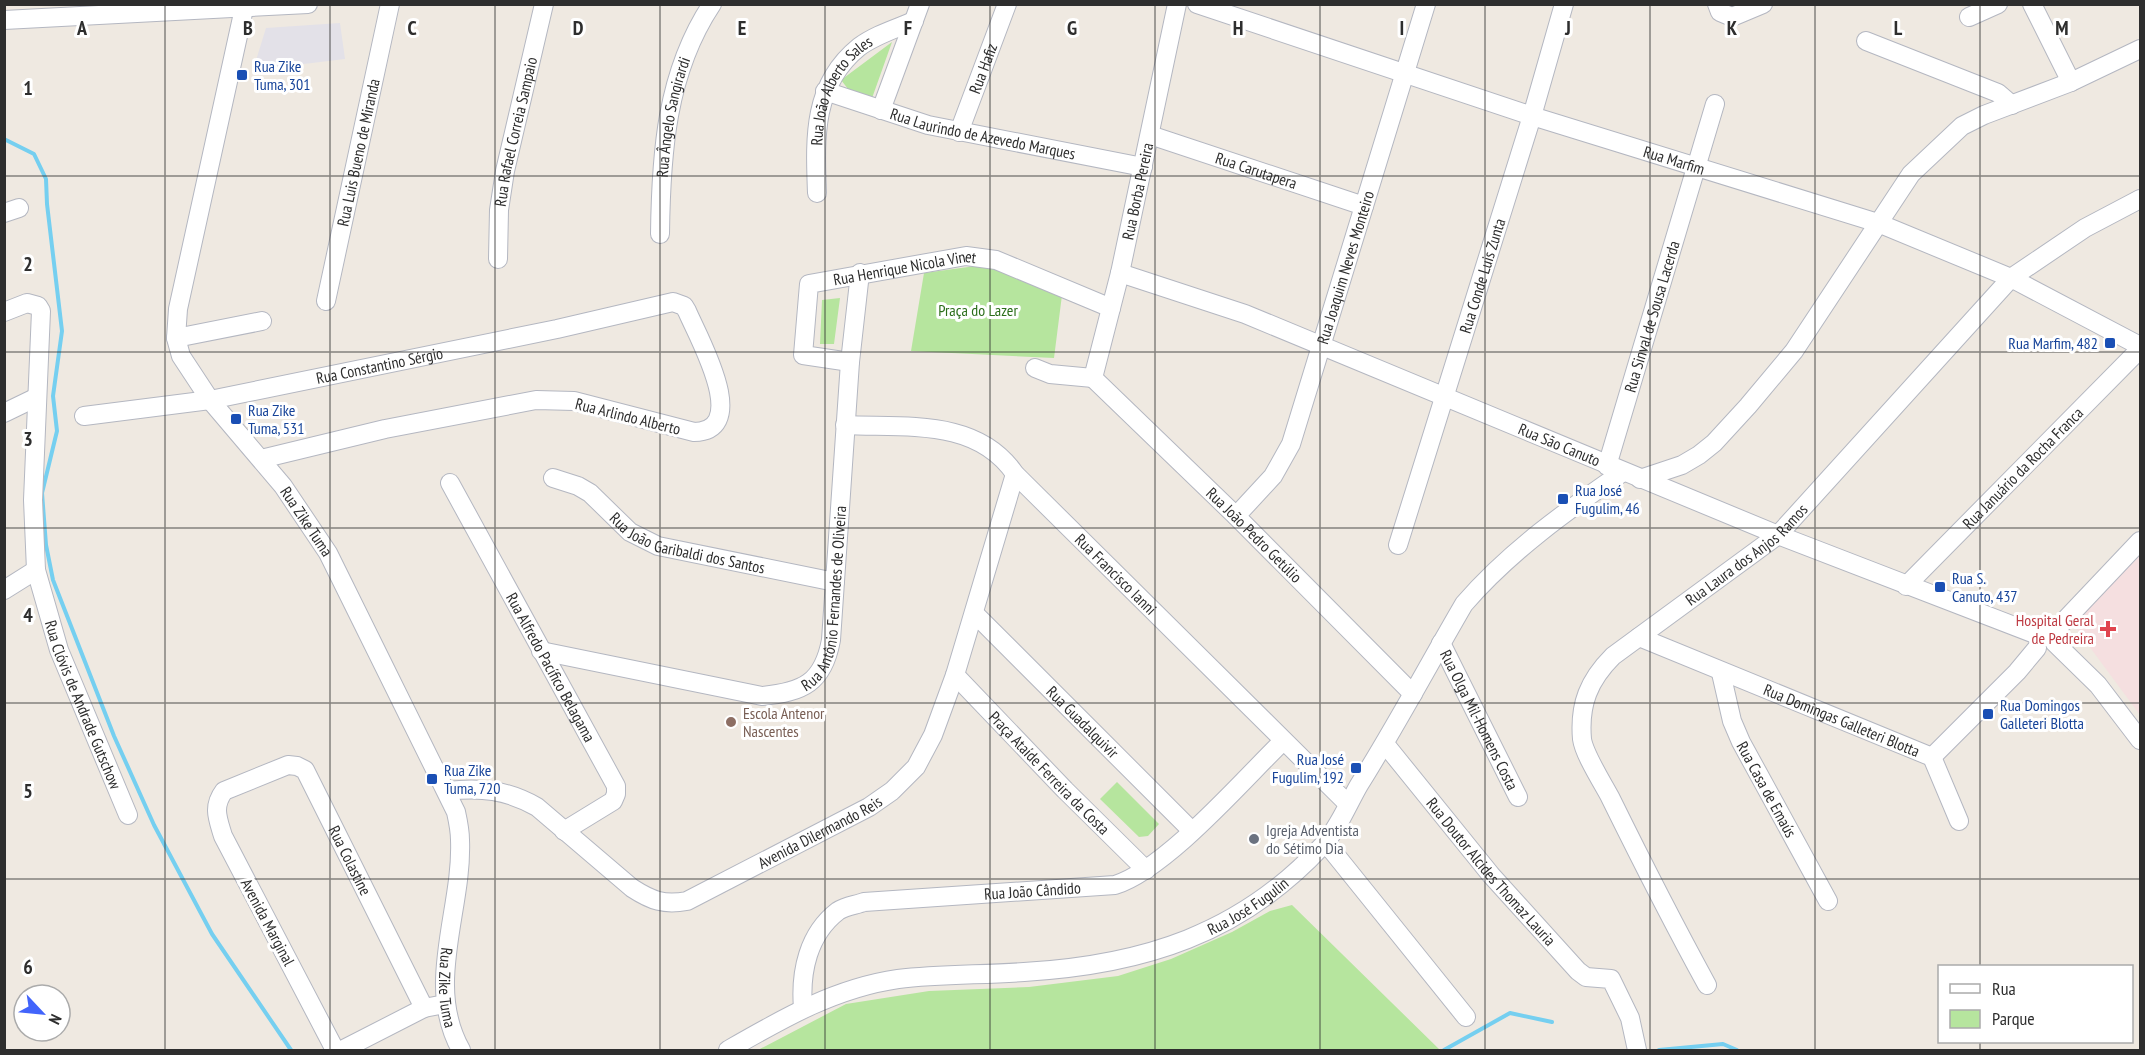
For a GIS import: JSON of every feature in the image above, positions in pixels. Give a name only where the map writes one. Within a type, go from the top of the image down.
[{"type":"street","points":[[7,15],[308,4]]},
{"type":"street","name":"Rua Luis Bueno de Miranda","points":[[326,301],[390,4]]},
{"type":"street","name":"Rua Rafael Correia Sampaio","points":[[498,259],[499,210],[505,171],[544,4]]},
{"type":"street","name":"Rua Ângelo Sangirardi","points":[[660,234],[661,163],[670,110],[681,63],[712,4]]},
{"type":"street","name":"Rua Hafiz","points":[[959,132],[1007,4]]},
{"type":"street","name":"Rua Borba Pereira","points":[[1093,378],[1120,273],[1178,4]]},
{"type":"street","name":"Rua Marfim","points":[[1197,4],[1532,116],[1878,223],[2011,278],[2140,348]]},
{"type":"street","name":"Rua Joaquim Neves Monteiro","points":[[1236,516],[1274,476],[1286,455],[1322,348],[1426,4]]},
{"type":"street","name":"Rua Conde Luis Zunta","points":[[1398,545],[1532,116],[1564,4]]},
{"type":"street","points":[[1717,4],[1720,12],[1732,17],[1763,4]]},
{"type":"street","points":[[1969,17],[1998,4]]},
{"type":"street","points":[[2032,4],[2072,82]]},
{"type":"street","name":"Rua Zike Tuma","points":[[244,6],[178,309],[176,338],[181,356],[210,400],[283,486],[328,553],[408,720],[456,812],[460,840],[445,973],[445,1004],[450,1025],[461,1050]]},
{"type":"street","points":[[881,110],[917,13]]},
{"type":"street","name":"Rua João Alberto Sales","points":[[817,193],[815,140],[818,115],[825,91],[843,64],[859,47],[917,13]]},
{"type":"street","points":[[1866,41],[1998,93],[2012,105]]},
{"type":"street","points":[[1640,479],[1682,465],[1714,443],[1794,351],[1911,174],[1962,126],[1984,115],[2072,82],[2140,49]]},
{"type":"street","name":"Rua Laurindo de Azevedo Marques","points":[[825,91],[959,132],[1143,167]]},
{"type":"street","name":"Rua Sinval de Sousa Lacerda","points":[[1615,469],[1715,104]]},
{"type":"street","name":"Rua Carutapera","points":[[1150,135],[1364,206]]},
{"type":"street","name":"Rua Laura dos Anjos Ramos","points":[[1707,985],[1663,905],[1582,741],[1582,709],[1587,692],[1598,672],[1639,637],[1778,535],[2011,278],[2085,228],[2140,199]]},
{"type":"street","name":"Rua Henrique Nicola Vinet","points":[[850,362],[803,355],[807,288],[813,282],[966,255],[981,256],[996,260],[1111,308]]},
{"type":"street","name":"Rua Antônio Fernandes de Oliveira","points":[[541,651],[762,696],[785,693],[811,683],[827,660],[835,582],[850,362],[860,273]]},
{"type":"street","name":"Rua São Canuto","points":[[1120,273],[1245,314],[1322,348],[1446,396],[1615,469],[1778,535],[1906,586],[1999,619],[2043,645],[2098,685],[2140,740]]},
{"type":"street","name":"Rua Constantino Sérgio","points":[[84,416],[210,400],[557,329],[673,302]]},
{"type":"street","name":"Rua Arlindo Alberto","points":[[261,459],[385,429],[536,400],[574,401],[681,429],[703,432],[717,423],[723,404],[714,375],[687,311],[684,306],[673,302]]},
{"type":"street","name":"Rua Clóvis de Andrade Gutschow","points":[[4,312],[27,303],[38,306],[41,311],[33,500],[36,570],[59,650],[128,815]]},
{"type":"street","points":[[176,338],[262,321]]},
{"type":"street","name":"Rua Januário da Rocha Franca","points":[[1906,586],[2140,348]]},
{"type":"street","points":[[1035,368],[1050,374],[1093,378]]},
{"type":"street","name":"Rua João Pedro Getúlio","points":[[1093,378],[1236,516],[1413,694]]},
{"type":"street","points":[[4,413],[38,397]]},
{"type":"street","name":"Rua Francisco Ianni","points":[[845,424],[940,430],[963,434],[996,450],[1015,474],[1282,742],[1348,804]]},
{"type":"street","name":"Rua José Fugulin","points":[[728,1050],[803,1008],[848,990],[898,979],[1027,972],[1108,964],[1191,940],[1259,903],[1285,883],[1326,843],[1464,604],[1484,580],[1615,469]]},
{"type":"street","name":"Avenida Dilermando Reis","points":[[447,791],[475,788],[520,797],[537,807],[633,888],[650,899],[667,904],[687,901],[869,807],[892,791],[916,767],[929,743],[955,675],[1015,474]]},
{"type":"street","name":"Rua João Garibaldi dos Santos","points":[[553,478],[578,486],[590,493],[630,532],[658,546],[835,582]]},
{"type":"street","name":"Rua Alfredo Pacífico Belagama","points":[[450,483],[616,786],[613,801],[564,831]]},
{"type":"street","name":"Rua Domingas Galleteri Blotta","points":[[1639,637],[1721,673],[1932,758],[2043,645],[2140,541]]},
{"type":"street","points":[[4,590],[36,570]]},
{"type":"street","name":"Rua Guadalquivir","points":[[974,613],[1192,831]]},
{"type":"street","name":"Rua Olga Mil-Homens Costa","points":[[1441,644],[1518,797]]},
{"type":"street","name":"Rua Casa de Emaús","points":[[1721,673],[1732,721],[1741,742],[1828,901]]},
{"type":"street","name":"Praça Ataíde Ferreira da Costa","points":[[955,675],[1065,790],[1146,870]]},
{"type":"street","name":"Rua João Cândido","points":[[803,1008],[801,989],[808,953],[822,926],[840,910],[864,902],[1115,885],[1132,880],[1192,831],[1282,742]]},
{"type":"street","name":"Rua Doutor Alcides Thomaz Lauria","points":[[1384,744],[1491,875],[1578,971],[1586,976],[1611,979],[1630,1018],[1637,1050]]},
{"type":"street","points":[[1932,758],[1959,821]]},
{"type":"street","name":"Rua Colastine","points":[[224,791],[288,765],[305,770],[424,1008]]},
{"type":"street","name":"Avenida Marginal","points":[[224,791],[217,800],[216,810],[223,836],[335,1050]]},
{"type":"street","points":[[1326,843],[1466,1017]]},
{"type":"street","points":[[342,1050],[424,1008],[445,1004]]},
{"type":"shaded area","points":[[340,23],[345,59],[253,70],[266,28]]},
{"type":"shaded area","name":"Hospital Geral de Pedreira","points":[[2140,552],[2140,715],[2072,623]]},
{"type":"green space","points":[[892,42],[871,101],[852,94],[841,80]]},
{"type":"green space","name":"Praça do Lazer","points":[[983,265],[1062,295],[1054,358],[911,351],[924,273]]},
{"type":"green space","points":[[840,298],[834,344],[820,344],[822,300]]},
{"type":"green space","points":[[1117,782],[1159,824],[1148,836],[1139,837],[1100,799]]},
{"type":"green space","points":[[1292,905],[1440,1050],[758,1050],[846,1004],[929,991],[1029,987],[1118,976],[1171,959],[1232,932],[1270,911]]},
{"type":"waterway","points":[[4,139],[34,154],[46,179],[62,331],[53,396],[57,431],[42,493],[46,545],[53,580],[114,736],[154,825],[212,934],[291,1050]]},
{"type":"waterway","points":[[1444,1050],[1510,1013],[1552,1022]]},
{"type":"waterway","points":[[1659,1050],[1723,1044],[1737,1050]]},
{"type":"place","name":"Rua Zike Tuma, 301","points":[[242,75]]},
{"type":"place","name":"Rua Marfim, 482","points":[[2110,343]]},
{"type":"place","name":"Rua Zike Tuma, 531","points":[[236,419]]},
{"type":"place","name":"Rua José Fugulim, 46","points":[[1563,499]]},
{"type":"place","name":"Rua S. Canuto, 437","points":[[1940,587]]},
{"type":"place","name":"Hospital Geral de Pedreira","points":[[2108,629]]},
{"type":"place","name":"Rua Domingos Galleteri Blotta","points":[[1988,714]]},
{"type":"place","name":"Escola Antenor Nascentes","points":[[731,722]]},
{"type":"place","name":"Rua José Fugulim, 192","points":[[1356,768]]},
{"type":"place","name":"Rua Zike Tuma, 720","points":[[432,779]]},
{"type":"place","name":"Igreja Adventista do Sétimo Dia","points":[[1254,839]]}]
